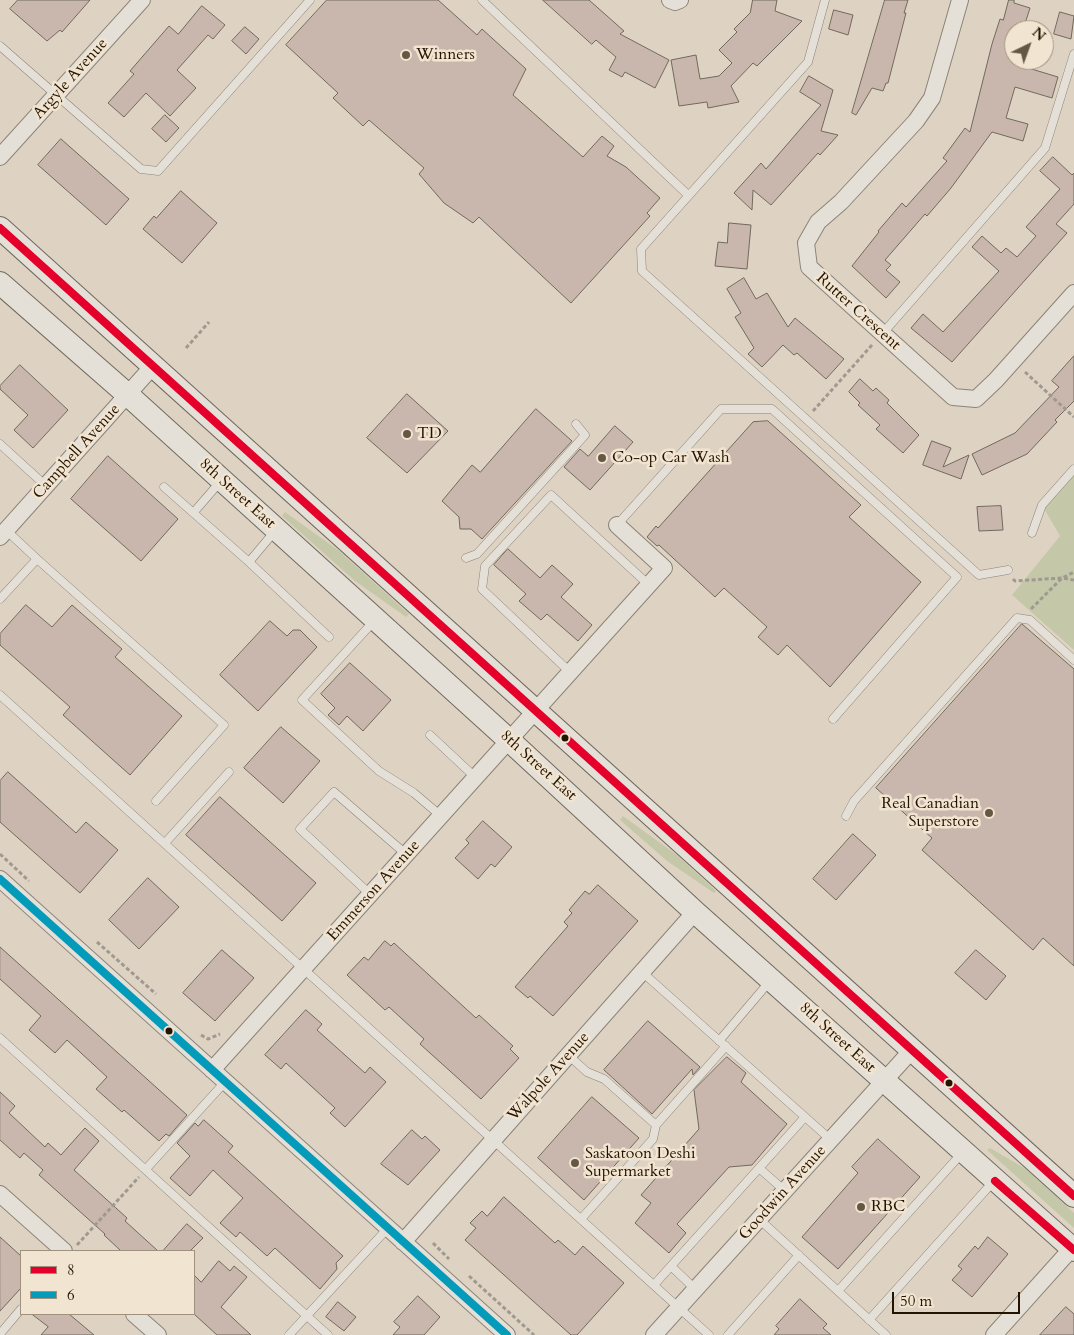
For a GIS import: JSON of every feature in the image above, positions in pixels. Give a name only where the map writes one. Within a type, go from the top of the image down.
[{"type":"main road","points":[[0,228],[1074,1196]]},
{"type":"main road","name":"8th Street East","points":[[0,283],[128,395],[510,740],[695,912],[1073,1249]]},
{"type":"street","name":"Argyle Avenue","points":[[5,148],[56,96],[142,0]]},
{"type":"street","points":[[670,0],[675,2],[680,0]]},
{"type":"street","name":"Rutter Crescent","points":[[960,0],[932,98],[916,121],[841,202],[818,222],[806,243],[809,267],[879,338],[952,397],[976,399],[996,380],[1074,293]]},
{"type":"street","name":"Campbell Avenue","points":[[3,534],[153,366]]},
{"type":"street","name":"Emmerson Avenue","points":[[212,1070],[572,673],[664,568],[617,525]]},
{"type":"street","points":[[0,879],[388,1228],[489,1329],[507,1335]]},
{"type":"street","name":"Walpole Avenue","points":[[403,1242],[695,912]]},
{"type":"street","name":"Goodwin Avenue","points":[[654,1335],[912,1050]]},
{"type":"street","points":[[0,1194],[70,1248]]},
{"type":"street","points":[[994,1335],[1073,1249]]},
{"type":"street","points":[[135,1315],[158,1335]]},
{"type":"lane","points":[[0,46],[141,169],[158,171],[310,0]]},
{"type":"lane","points":[[482,0],[688,195]]},
{"type":"lane","points":[[825,0],[808,62],[641,249],[642,271],[979,575],[1008,570]]},
{"type":"lane","points":[[879,338],[1045,148],[1074,54]]},
{"type":"lane","points":[[617,525],[721,409],[772,409],[778,414],[957,577],[833,719]]},
{"type":"lane","points":[[466,558],[477,554],[585,435],[576,424]]},
{"type":"lane","points":[[0,444],[46,486]]},
{"type":"lane","points":[[1032,533],[1042,505],[1074,469]]},
{"type":"lane","points":[[194,512],[221,480]]},
{"type":"lane","points":[[164,487],[194,512],[329,637]]},
{"type":"lane","points":[[572,673],[482,589],[485,566],[551,495],[649,585]]},
{"type":"lane","points":[[249,562],[276,529]]},
{"type":"lane","points":[[3,534],[37,559],[224,725],[156,801]]},
{"type":"lane","points":[[0,599],[37,559]]},
{"type":"lane","points":[[846,816],[854,801],[1017,618],[1030,620],[1074,660]]},
{"type":"lane","points":[[376,620],[302,700],[379,771],[414,793],[442,817]]},
{"type":"lane","points":[[0,695],[709,1335]]},
{"type":"lane","points":[[430,735],[477,778]]},
{"type":"lane","points":[[165,843],[229,772]]},
{"type":"lane","points":[[371,895],[300,828],[334,792],[408,855]]},
{"type":"lane","points":[[642,972],[832,1140]]},
{"type":"lane","points":[[719,1040],[771,979]]},
{"type":"lane","points":[[0,1038],[328,1335]]},
{"type":"lane","points":[[581,1219],[653,1139],[656,1125],[726,1046]]},
{"type":"lane","points":[[568,1055],[587,1072],[604,1079],[656,1125]]},
{"type":"lane","points":[[146,1170],[225,1082]]},
{"type":"lane","points":[[654,1286],[805,1117]]},
{"type":"lane","points":[[838,1291],[963,1152]]},
{"type":"lane","points":[[759,1168],[785,1191]]},
{"type":"lane","points":[[869,1320],[994,1180]]},
{"type":"lane","points":[[759,1219],[886,1335]]},
{"type":"lane","points":[[289,1335],[388,1228]]},
{"type":"lane","points":[[728,1335],[799,1256]]},
{"type":"lane","points":[[671,1266],[695,1289]]},
{"type":"lane","points":[[0,1334],[20,1310]]},
{"type":"path","points":[[186,348],[209,322]]},
{"type":"path","points":[[806,420],[879,338]]},
{"type":"path","points":[[1022,370],[1074,417]]},
{"type":"path","points":[[1008,570],[1014,581],[1062,578],[1074,580]]},
{"type":"path","points":[[1017,618],[1037,605],[1062,578],[1074,572]]},
{"type":"path","points":[[0,854],[35,886]]},
{"type":"path","points":[[94,939],[160,998]]},
{"type":"path","points":[[196,1031],[208,1039],[219,1036],[225,1028]]},
{"type":"path","points":[[70,1248],[146,1170]]},
{"type":"path","points":[[433,1244],[456,1264]]},
{"type":"path","points":[[463,1271],[534,1335]]},
{"type":"green space","points":[[1074,469],[1074,650],[1012,595],[1060,536],[1042,505]]},
{"type":"green space","points":[[285,512],[338,550],[409,614],[406,617],[355,581],[282,516]]},
{"type":"green space","points":[[623,816],[677,855],[716,891],[714,893],[667,861],[620,820]]},
{"type":"green space","points":[[990,1148],[1026,1169],[1074,1213],[1074,1228],[987,1150]]},
{"type":"building","points":[[18,0],[90,0],[62,32],[60,30],[47,41],[10,9]]},
{"type":"building","points":[[327,0],[438,0],[477,35],[482,29],[526,69],[513,95],[583,157],[602,136],[614,146],[607,156],[626,167],[660,198],[647,213],[650,216],[571,303],[479,217],[473,223],[444,203],[419,174],[424,168],[369,120],[363,126],[333,98],[338,93],[286,45]]},
{"type":"building","points":[[543,0],[589,0],[624,31],[620,34],[669,60],[655,88],[625,72],[622,77],[609,70],[616,57],[596,40],[592,44]]},
{"type":"building","points":[[753,0],[777,0],[775,11],[802,21],[757,66],[753,63],[731,86],[739,102],[708,108],[707,102],[679,106],[671,60],[696,55],[700,79],[719,76],[732,63],[719,50],[737,32],[734,29],[750,13]]},
{"type":"building","points":[[885,0],[908,0],[904,13],[906,13],[888,83],[886,83],[883,91],[872,88],[856,115],[852,113]]},
{"type":"building","points":[[1009,0],[1014,0],[1014,3],[1030,8],[1026,20],[1004,20],[1004,70],[1035,70],[1058,77],[1052,98],[1015,87],[1006,118],[1028,124],[1023,141],[992,132],[951,188],[927,216],[925,214],[885,260],[891,265],[886,270],[900,282],[886,298],[852,266],[902,203],[906,207],[947,161],[943,158],[965,128],[970,132],[992,44],[1000,19],[1003,20]]},
{"type":"building","points":[[202,6],[225,25],[213,39],[208,35],[177,70],[196,88],[170,116],[146,93],[124,117],[108,103],[134,74],[130,71],[169,26],[178,34]]},
{"type":"building","points":[[834,10],[853,15],[848,35],[829,29]]},
{"type":"building","points":[[1060,12],[1074,16],[1071,39],[1054,34]]},
{"type":"building","points":[[245,27],[259,39],[246,54],[232,41]]},
{"type":"building","points":[[809,76],[833,90],[821,131],[838,135],[820,155],[818,153],[771,205],[753,190],[752,210],[734,193],[761,163],[766,169],[821,105],[800,92]]},
{"type":"building","points":[[165,115],[179,128],[166,142],[152,129]]},
{"type":"building","points":[[61,139],[129,199],[106,225],[38,165]]},
{"type":"building","points":[[1053,157],[1072,175],[1074,173],[1074,204],[1056,224],[1067,233],[952,362],[911,328],[923,314],[943,332],[999,271],[972,247],[982,236],[1001,253],[1006,248],[1017,257],[1036,236],[1026,227],[1060,189],[1040,171]]},
{"type":"building","points":[[181,191],[217,223],[182,263],[143,229]]},
{"type":"building","points":[[729,223],[751,225],[747,269],[715,266],[718,242],[727,243]]},
{"type":"building","points":[[744,278],[756,299],[767,293],[788,327],[795,318],[844,359],[826,379],[797,353],[794,355],[783,345],[762,367],[748,354],[754,348],[735,317],[741,313],[727,289]]},
{"type":"building","points":[[1074,356],[1074,401],[1055,420],[1057,422],[1027,454],[982,475],[972,454],[1015,433],[1059,387],[1052,381]]},
{"type":"building","points":[[20,365],[68,410],[33,448],[14,430],[28,415],[0,389],[0,386]]},
{"type":"building","points":[[860,379],[873,391],[876,388],[889,400],[887,403],[919,435],[903,453],[876,429],[880,425],[858,405],[860,403],[849,392]]},
{"type":"building","name":"TD","points":[[407,394],[448,431],[407,473],[367,438]]},
{"type":"building","points":[[536,409],[572,441],[482,539],[471,529],[460,529],[459,517],[442,501],[472,465],[480,472]]},
{"type":"building","points":[[768,421],[861,505],[849,517],[921,582],[830,687],[787,645],[778,655],[758,637],[767,627],[724,588],[715,597],[659,545],[657,546],[647,537],[656,526],[658,528],[753,422]]},
{"type":"building","name":"Co-op Car Wash","points":[[615,426],[633,442],[590,490],[564,467],[580,449],[588,456]]},
{"type":"building","points":[[932,441],[951,448],[943,467],[969,455],[961,479],[923,465]]},
{"type":"building","points":[[108,456],[178,519],[141,561],[71,499]]},
{"type":"building","points":[[1001,506],[1003,530],[979,531],[977,507]]},
{"type":"building","points":[[508,549],[540,578],[552,565],[573,584],[561,597],[592,625],[578,641],[547,614],[541,620],[519,601],[526,594],[494,565]]},
{"type":"building","points":[[26,605],[52,627],[72,605],[122,649],[115,657],[182,716],[130,775],[63,715],[70,707],[0,645],[0,634]]},
{"type":"building","points":[[270,621],[287,636],[293,630],[300,630],[317,647],[258,711],[220,675]]},
{"type":"building","name":"Real Canadian Superstore","points":[[1022,624],[1074,669],[1074,966],[1043,938],[1033,950],[922,850],[932,838],[876,788]]},
{"type":"building","points":[[350,663],[391,700],[363,731],[347,716],[339,725],[328,715],[335,708],[321,694]]},
{"type":"building","points":[[281,727],[320,761],[283,803],[244,768]]},
{"type":"building","points":[[8,772],[76,833],[86,822],[118,850],[80,893],[0,822],[0,781]]},
{"type":"building","points":[[220,797],[316,883],[282,921],[186,835]]},
{"type":"building","points":[[483,821],[512,847],[495,867],[491,864],[478,879],[455,858],[469,843],[466,840]]},
{"type":"building","points":[[853,834],[876,855],[836,900],[813,879]]},
{"type":"building","points":[[148,878],[179,907],[139,949],[109,920]]},
{"type":"building","points":[[598,885],[638,921],[553,1016],[530,996],[528,998],[515,987],[568,926],[564,922],[572,913],[569,910],[585,891],[589,894]]},
{"type":"building","points":[[385,941],[391,946],[394,943],[476,1018],[479,1015],[513,1046],[510,1049],[519,1058],[481,1099],[420,1044],[424,1039],[389,1007],[385,1010],[347,975],[364,957],[368,960]]},
{"type":"building","points":[[0,947],[187,1115],[169,1136],[166,1134],[159,1141],[124,1110],[122,1112],[96,1089],[107,1077],[67,1040],[55,1053],[29,1030],[41,1016],[0,979]]},
{"type":"building","points":[[222,950],[254,978],[215,1021],[183,993]]},
{"type":"building","points":[[976,950],[1006,976],[986,1000],[955,973]]},
{"type":"building","points":[[306,1010],[322,1024],[317,1030],[365,1073],[370,1067],[386,1082],[345,1127],[330,1113],[335,1108],[286,1063],[281,1069],[265,1055]]},
{"type":"building","points":[[648,1021],[700,1067],[693,1075],[692,1069],[652,1114],[604,1070]]},
{"type":"building","points":[[727,1057],[746,1073],[741,1082],[787,1124],[752,1165],[729,1167],[677,1224],[686,1233],[669,1253],[635,1223],[651,1203],[641,1195],[699,1129],[694,1090]]},
{"type":"building","points":[[0,1092],[15,1106],[9,1113],[45,1147],[48,1143],[61,1155],[85,1128],[99,1141],[74,1170],[127,1218],[125,1221],[157,1250],[120,1250],[105,1234],[39,1175],[43,1170],[24,1153],[20,1158],[0,1140]]},
{"type":"building","points":[[592,1097],[639,1138],[584,1200],[538,1158]]},
{"type":"building","points":[[204,1120],[233,1146],[228,1152],[343,1256],[336,1263],[337,1269],[320,1289],[275,1248],[267,1256],[240,1232],[236,1237],[220,1223],[243,1198],[213,1170],[190,1196],[170,1178],[190,1156],[177,1143],[195,1123],[198,1126]]},
{"type":"building","points":[[412,1130],[422,1139],[425,1136],[440,1150],[408,1185],[381,1164]]},
{"type":"building","name":"RBC","points":[[878,1139],[920,1177],[838,1269],[802,1237],[858,1173],[852,1167]]},
{"type":"building","points":[[504,1197],[555,1243],[558,1240],[575,1255],[583,1246],[624,1283],[577,1335],[571,1335],[465,1240],[476,1228],[470,1223],[482,1211],[487,1216]]},
{"type":"building","points":[[187,1224],[203,1238],[191,1250],[164,1250]]},
{"type":"building","points":[[0,1237],[20,1255],[20,1289],[0,1311]]},
{"type":"building","points":[[988,1237],[1008,1254],[972,1297],[952,1280],[962,1269],[958,1266],[975,1246],[978,1249]]},
{"type":"building","points":[[219,1261],[230,1271],[234,1266],[247,1277],[221,1307],[251,1335],[217,1335],[195,1315],[195,1276],[201,1282]]},
{"type":"building","points":[[418,1296],[440,1317],[424,1335],[393,1335],[400,1327],[394,1322]]},
{"type":"building","points":[[800,1299],[827,1324],[823,1328],[831,1335],[774,1335],[779,1329],[776,1326]]},
{"type":"building","points":[[338,1302],[356,1317],[344,1331],[326,1317]]},
{"type":"building","points":[[1066,1307],[1074,1314],[1074,1335],[1040,1335]]},
{"type":"building","points":[[33,1315],[70,1315],[94,1335],[41,1335],[48,1327]]},
{"type":"transit line","name":"8","points":[[0,228],[1074,1196]]},
{"type":"transit line","name":"6","points":[[0,879],[507,1335]]},
{"type":"transit line","name":"8","points":[[995,1181],[1074,1250]]},
{"type":"place","name":"Winners","points":[[406,55]]},
{"type":"place","name":"TD","points":[[407,434]]},
{"type":"place","name":"Co-op Car Wash","points":[[602,458]]},
{"type":"place","name":"Real Canadian Superstore","points":[[989,813]]},
{"type":"place","name":"Saskatoon Deshi Supermarket","points":[[575,1163]]},
{"type":"place","name":"RBC","points":[[861,1207]]}]
